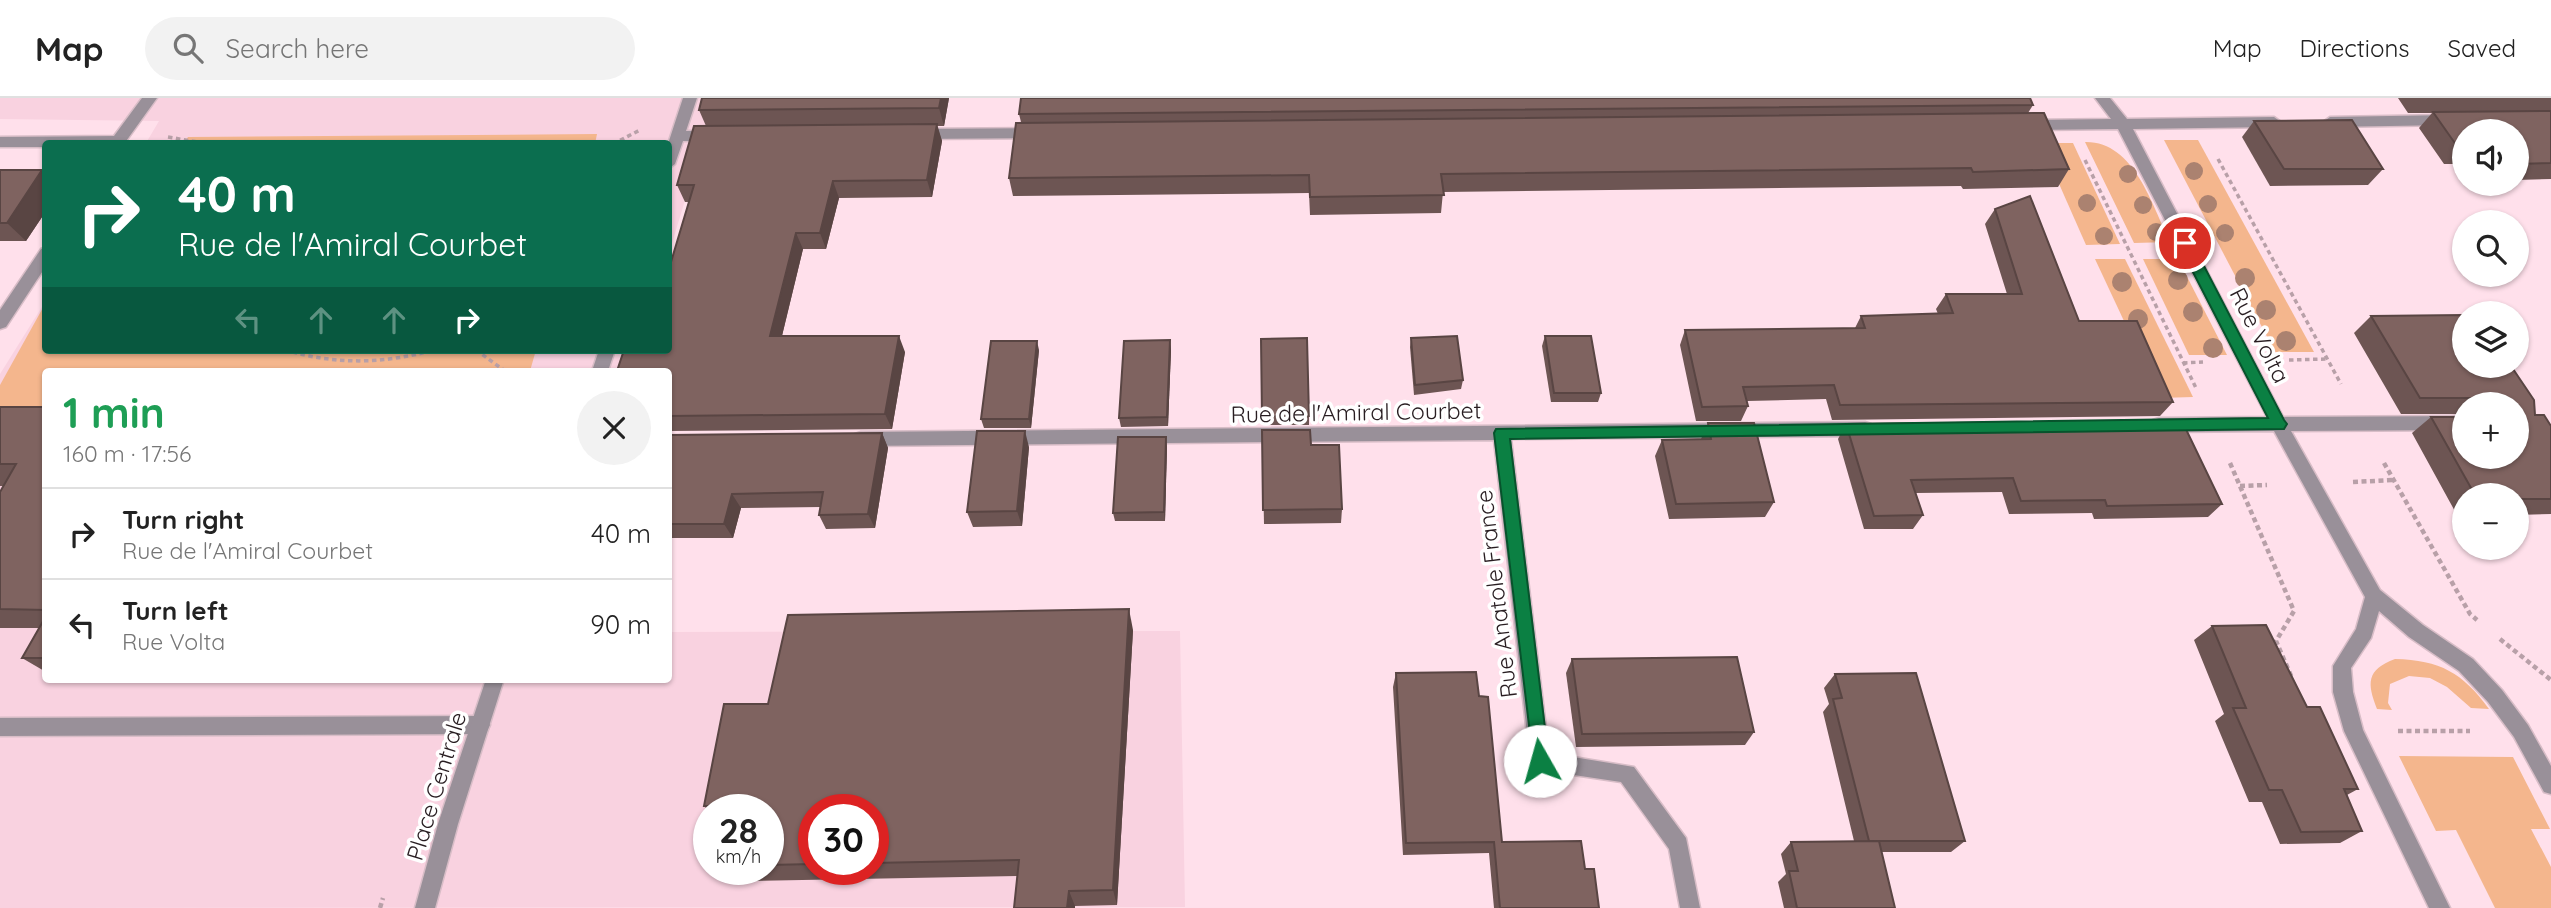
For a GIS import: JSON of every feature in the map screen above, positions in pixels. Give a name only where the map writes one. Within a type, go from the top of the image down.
[{"type":"street","points":[[118,140],[150,98]]},
{"type":"street","points":[[672,153],[690,98]]},
{"type":"street","name":"Rue Volta","points":[[2102,98],[2123,124],[2309,483],[2374,596],[2417,631],[2466,665],[2495,696],[2521,731],[2551,785]]},
{"type":"street","points":[[2320,122],[2452,120]]},
{"type":"street","points":[[2012,125],[2293,122]]},
{"type":"street","points":[[901,134],[1053,133]]},
{"type":"street","points":[[678,136],[734,135]]},
{"type":"street","points":[[0,142],[42,142]]},
{"type":"street","points":[[0,323],[42,259]]},
{"type":"street","points":[[2144,426],[2452,423]]},
{"type":"street","name":"Rue de l'Amiral Courbet","points":[[849,440],[1879,429]]},
{"type":"street","name":"Rue Anatole France","points":[[1502,433],[1540,761],[1627,774],[1679,845],[1690,908]]},
{"type":"street","points":[[2374,596],[2364,632],[2342,666],[2343,692],[2354,731],[2440,908]]},
{"type":"street","name":"Place Centrale","points":[[425,908],[448,824],[494,683]]},
{"type":"street","points":[[0,727],[480,725]]},
{"type":"path","points":[[2068,124],[2214,425],[2294,611],[2276,641],[2293,679]]},
{"type":"path","points":[[297,354],[311,359],[356,363],[421,354]]},
{"type":"path","points":[[482,354],[501,368]]},
{"type":"path","points":[[2354,731],[2521,731]]},
{"type":"shaded area","points":[[0,98],[716,98],[672,243],[672,140],[148,140],[159,121],[0,119]]},
{"type":"shaded area","points":[[597,134],[596,140],[186,140],[188,137]]},
{"type":"shaded area","points":[[2164,140],[2198,140],[2314,352],[2275,352]]},
{"type":"shaded area","points":[[2085,142],[2102,144],[2129,163],[2148,194],[2170,242],[2134,243]]},
{"type":"shaded area","points":[[2041,143],[2073,143],[2120,244],[2086,245]]},
{"type":"shaded area","points":[[2095,259],[2125,259],[2193,397],[2160,398]]},
{"type":"shaded area","points":[[2143,259],[2178,259],[2227,355],[2189,355]]},
{"type":"shaded area","points":[[42,307],[42,354],[638,354],[634,368],[42,368],[42,683],[672,683],[672,632],[1180,631],[1185,907],[0,908],[0,374]]},
{"type":"shaded area","points":[[42,309],[42,354],[535,354],[531,368],[42,368],[42,419],[0,419],[0,385]]},
{"type":"shaded area","points":[[2395,659],[2425,662],[2449,671],[2470,686],[2489,709],[2471,708],[2447,687],[2430,678],[2409,676],[2390,684],[2388,703],[2392,710],[2377,709],[2371,678],[2385,663]]},
{"type":"shaded area","points":[[2399,756],[2513,757],[2550,829],[2531,829],[2551,867],[2551,908],[2495,908],[2456,830],[2436,831]]},
{"type":"building","points":[[702,98],[941,98],[939,108],[699,110]]},
{"type":"building","points":[[1021,98],[2030,98],[2033,105],[1019,114]]},
{"type":"building","points":[[2551,111],[2551,163],[2529,164],[2529,119],[2452,119],[2452,139],[2433,112]]},
{"type":"building","points":[[2044,113],[2069,169],[1973,172],[1971,168],[1441,174],[1444,195],[1310,197],[1309,175],[1009,178],[1016,123]]},
{"type":"building","points":[[2352,120],[2383,169],[2284,169],[2254,121]]},
{"type":"building","points":[[937,124],[927,180],[833,181],[820,233],[796,233],[770,336],[899,336],[885,414],[672,416],[672,368],[618,368],[623,354],[672,354],[672,259],[694,185],[677,185],[694,126]]},
{"type":"building","points":[[0,170],[42,170],[7,223],[0,223]]},
{"type":"building","points":[[2030,196],[2079,321],[2137,321],[2173,402],[1840,405],[1834,385],[1743,387],[1748,406],[1702,407],[1685,330],[1865,328],[1861,316],[1953,313],[1946,294],[2022,294],[1995,209]]},
{"type":"building","points":[[2452,315],[2452,378],[2519,378],[2529,392],[2452,392],[2452,398],[2420,398],[2371,316]]},
{"type":"building","points":[[1457,336],[1463,380],[1415,385],[1411,338]]},
{"type":"building","points":[[1545,336],[1591,336],[1601,393],[1554,393]]},
{"type":"building","points":[[1307,338],[1309,416],[1262,416],[1261,339]]},
{"type":"building","points":[[1170,340],[1167,417],[1119,418],[1124,341]]},
{"type":"building","points":[[991,341],[1037,341],[1029,419],[981,419]]},
{"type":"building","points":[[2529,393],[2534,400],[2535,415],[2544,415],[2551,426],[2551,499],[2529,499],[2529,483],[2468,483],[2460,469],[2529,469]]},
{"type":"building","points":[[0,407],[42,407],[42,610],[0,609],[0,492],[16,464],[0,464]]},
{"type":"building","points":[[2431,417],[2452,417],[2452,454]]},
{"type":"building","points":[[2182,421],[2222,504],[2107,506],[2105,500],[2021,501],[2013,478],[1911,480],[1923,515],[1874,516],[1846,424]]},
{"type":"building","points":[[1708,423],[1754,423],[1774,502],[1676,504],[1662,440],[1711,439]]},
{"type":"building","points":[[1262,430],[1310,430],[1311,445],[1339,445],[1342,509],[1263,510]]},
{"type":"building","points":[[977,431],[1025,431],[1017,511],[967,512]]},
{"type":"building","points":[[882,433],[868,514],[819,515],[823,492],[732,494],[724,524],[672,524],[672,435]]},
{"type":"building","points":[[1118,437],[1166,437],[1164,512],[1113,513]]},
{"type":"building","points":[[1129,609],[1113,890],[1069,891],[1067,908],[1014,908],[1019,860],[889,863],[889,794],[798,794],[798,864],[784,865],[784,794],[706,794],[724,704],[768,704],[788,615]]},
{"type":"building","points":[[42,623],[42,658],[22,658]]},
{"type":"building","points":[[2266,625],[2307,707],[2320,707],[2358,789],[2344,789],[2362,831],[2301,832],[2282,790],[2269,790],[2233,708],[2246,708],[2212,626]]},
{"type":"building","points":[[1737,657],[1754,732],[1582,734],[1572,659]]},
{"type":"building","points":[[1476,672],[1479,696],[1488,697],[1502,842],[1581,841],[1585,869],[1594,869],[1599,908],[1500,908],[1494,842],[1406,843],[1396,673]]},
{"type":"building","points":[[1916,673],[1965,841],[1869,841],[1833,699],[1842,698],[1835,674]]},
{"type":"building","points":[[1879,841],[1895,908],[1797,908],[1789,871],[1798,871],[1791,842]]},
{"type":"route","points":[[1540,761],[1502,433],[2279,424],[2185,243]]}]
